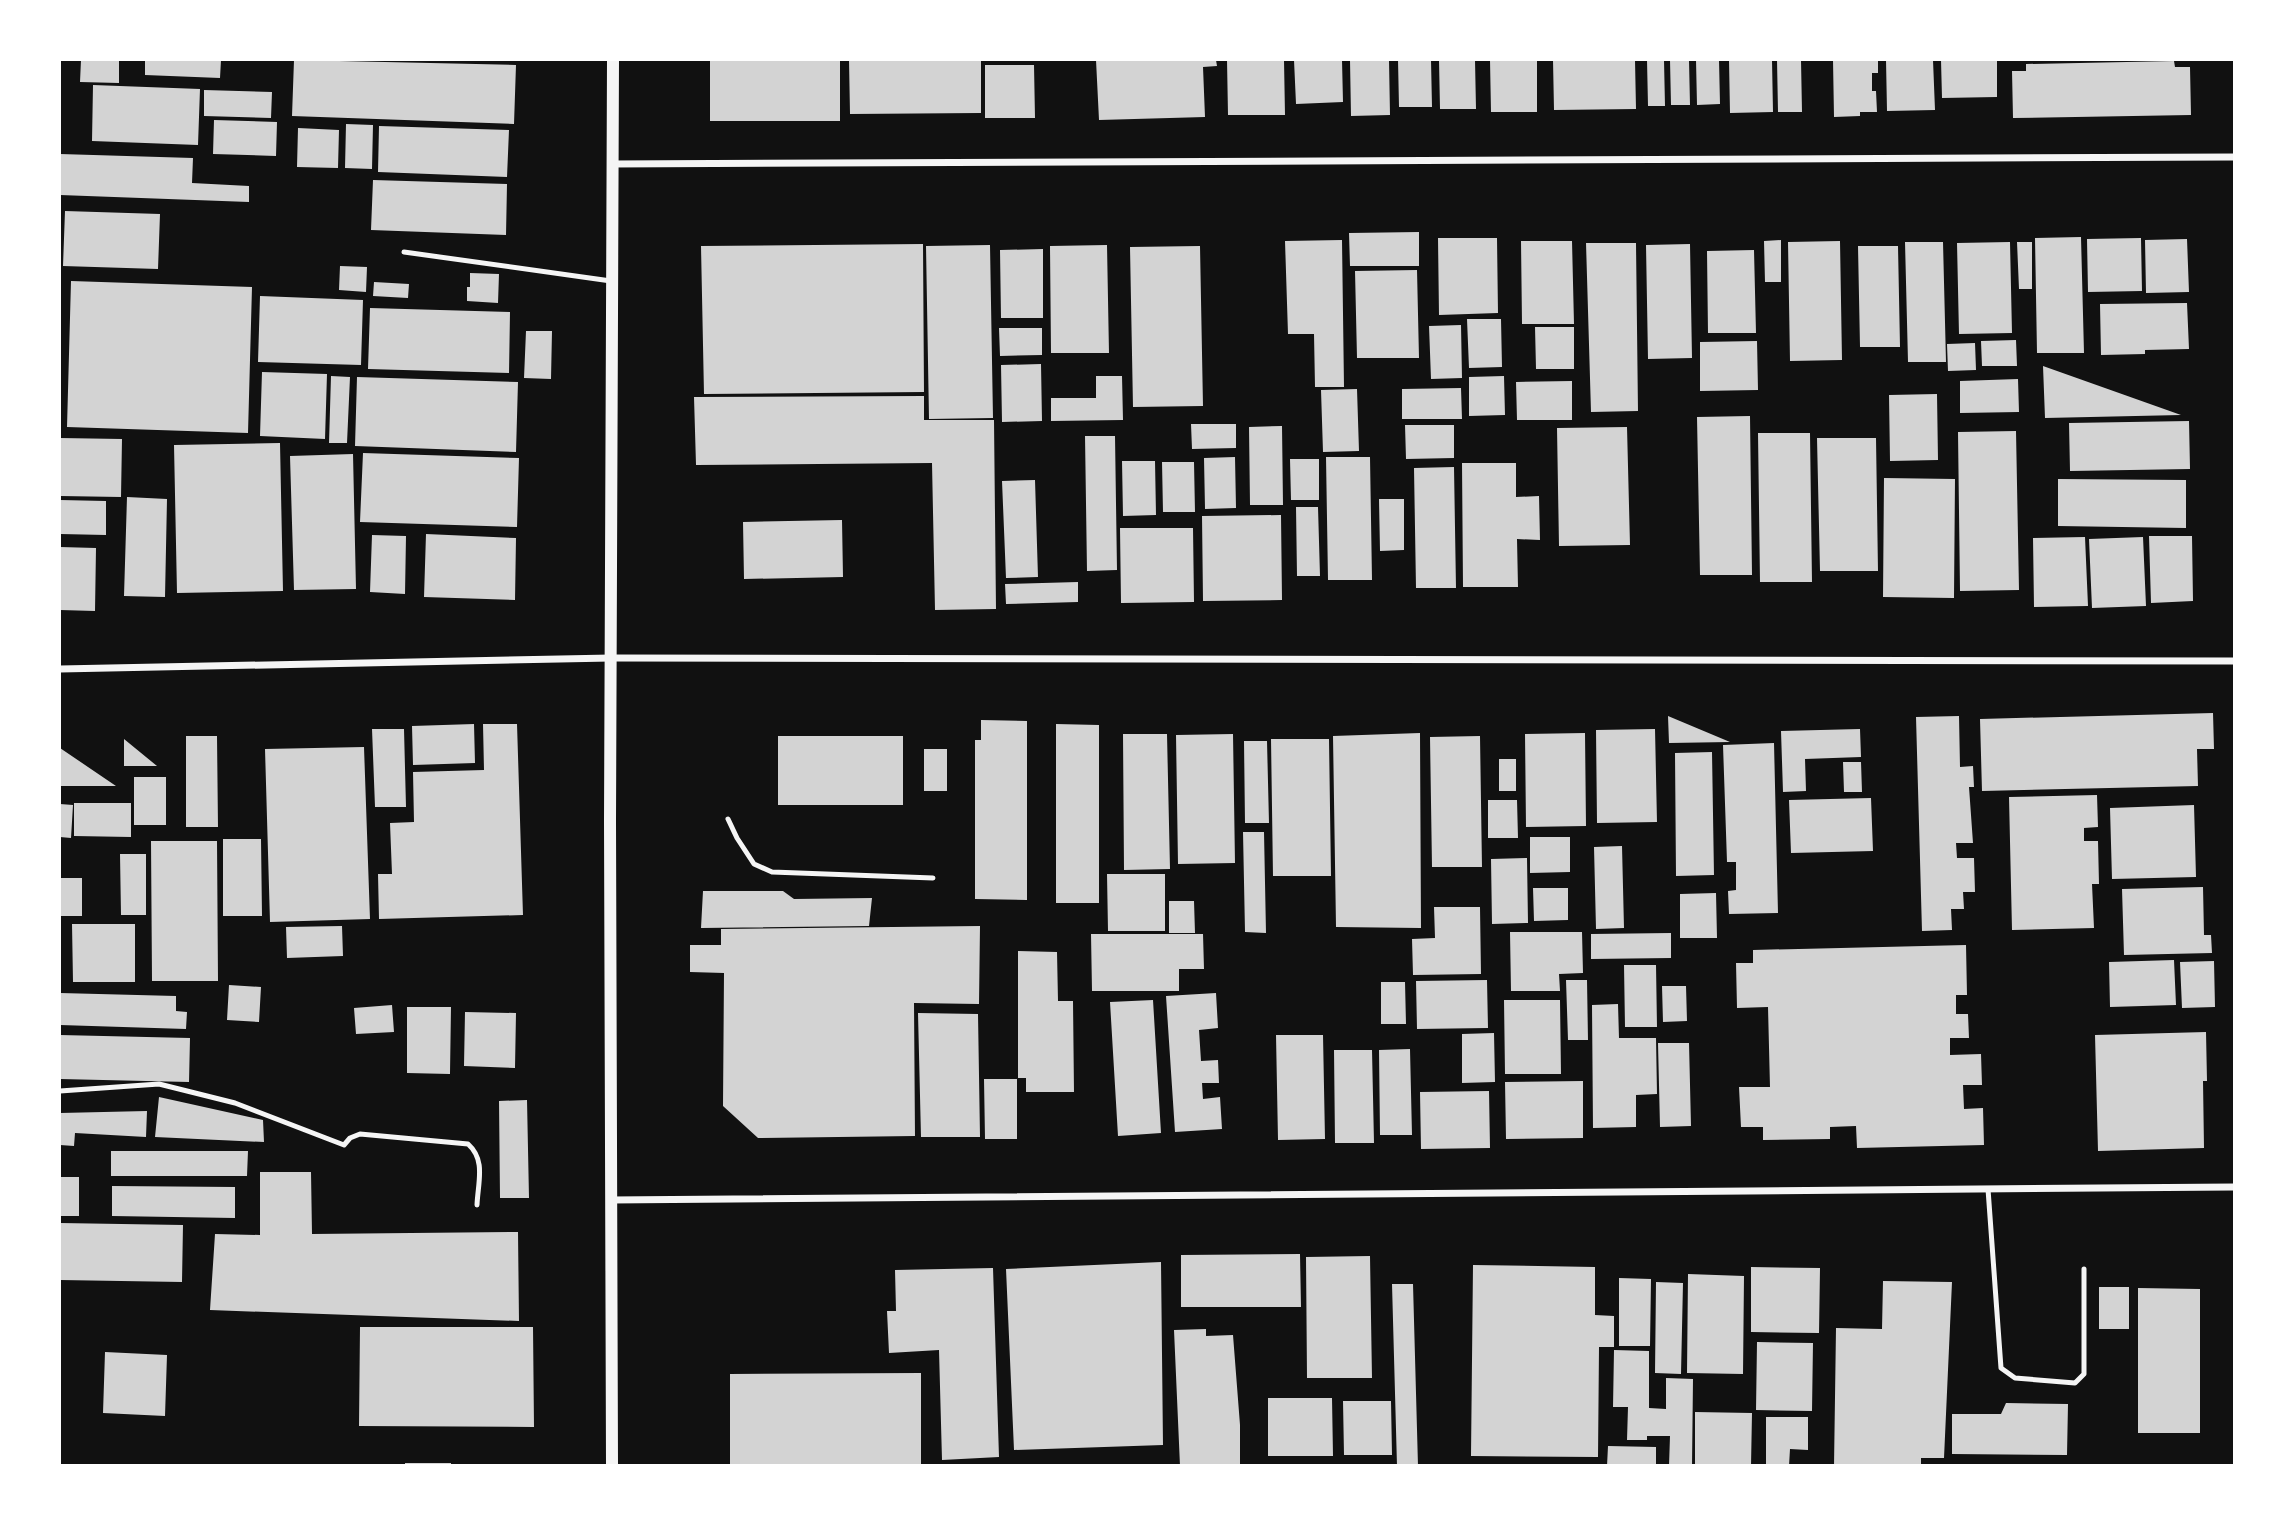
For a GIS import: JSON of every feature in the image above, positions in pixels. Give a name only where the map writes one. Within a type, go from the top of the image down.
[{"type":"street","points":[[612,1465],[613,60]]},
{"type":"street","points":[[611,164],[2235,157]]},
{"type":"street","points":[[60,669],[611,658],[2235,662]]},
{"type":"street","points":[[611,1200],[2235,1187]]},
{"type":"lane","points":[[404,252],[611,281]]},
{"type":"lane","points":[[728,819],[754,864],[772,872],[933,878]]},
{"type":"lane","points":[[60,1091],[159,1084],[235,1103],[344,1145],[350,1138],[360,1134],[468,1144],[480,1160],[477,1205]]},
{"type":"lane","points":[[1988,1189],[2001,1368],[2015,1378],[2075,1383],[2084,1374],[2084,1269]]},
{"type":"building","points":[[81,60],[119,61],[119,83],[80,82]]},
{"type":"building","points":[[145,60],[221,60],[220,78],[145,75]]},
{"type":"building","points":[[294,60],[516,65],[514,124],[292,116]]},
{"type":"building","points":[[710,60],[840,60],[840,121],[710,121]]},
{"type":"building","points":[[849,60],[981,60],[981,113],[850,114]]},
{"type":"building","points":[[1096,60],[1216,60],[1217,66],[1203,67],[1205,117],[1099,120]]},
{"type":"building","points":[[1227,60],[1284,60],[1285,115],[1228,115]]},
{"type":"building","points":[[1294,60],[1342,60],[1343,102],[1296,104]]},
{"type":"building","points":[[1350,60],[1389,60],[1390,115],[1351,116]]},
{"type":"building","points":[[1398,60],[1431,60],[1432,107],[1399,107]]},
{"type":"building","points":[[1439,60],[1475,60],[1476,109],[1440,109]]},
{"type":"building","points":[[1490,60],[1537,60],[1537,112],[1491,112]]},
{"type":"building","points":[[1553,60],[1635,60],[1636,109],[1554,110]]},
{"type":"building","points":[[1647,60],[1664,60],[1665,106],[1648,106]]},
{"type":"building","points":[[1670,60],[1689,60],[1690,105],[1671,105]]},
{"type":"building","points":[[1696,60],[1719,60],[1720,104],[1697,105]]},
{"type":"building","points":[[1729,60],[1772,60],[1773,112],[1730,113]]},
{"type":"building","points":[[1777,60],[1801,60],[1802,112],[1778,112]]},
{"type":"building","points":[[1833,60],[1878,60],[1878,73],[1872,73],[1872,91],[1876,91],[1877,112],[1834,117]]},
{"type":"building","points":[[1886,60],[1933,60],[1935,110],[1887,111]]},
{"type":"building","points":[[1941,60],[1997,60],[1997,97],[1942,98]]},
{"type":"building","points":[[2174,61],[2175,67],[2190,67],[2191,115],[2013,118],[2012,71],[2026,71],[2026,64]]},
{"type":"building","points":[[985,65],[1034,65],[1035,118],[985,118]]},
{"type":"building","points":[[93,85],[200,89],[198,145],[92,141]]},
{"type":"building","points":[[204,90],[272,92],[271,118],[204,116]]},
{"type":"building","points":[[214,120],[277,122],[276,156],[213,154]]},
{"type":"building","points":[[346,124],[373,125],[372,169],[345,168]]},
{"type":"building","points":[[379,126],[509,130],[507,177],[378,172]]},
{"type":"building","points":[[298,128],[339,130],[338,168],[297,167]]},
{"type":"building","points":[[60,154],[193,158],[192,183],[249,186],[249,202],[60,195]]},
{"type":"building","points":[[373,180],[507,184],[506,235],[371,230]]},
{"type":"building","points":[[65,211],[160,214],[158,269],[63,266]]},
{"type":"building","points":[[1419,232],[1419,266],[1350,266],[1349,233]]},
{"type":"building","points":[[2081,237],[2084,353],[2037,353],[2035,238]]},
{"type":"building","points":[[1438,238],[1497,238],[1498,313],[1439,315]]},
{"type":"building","points":[[2141,238],[2142,291],[2088,292],[2087,239]]},
{"type":"building","points":[[2187,239],[2189,292],[2146,293],[2145,240]]},
{"type":"building","points":[[1342,240],[1344,387],[1315,387],[1314,334],[1288,334],[1285,241]]},
{"type":"building","points":[[1781,240],[1781,282],[1765,282],[1764,241]]},
{"type":"building","points":[[1521,241],[1572,241],[1574,324],[1522,324]]},
{"type":"building","points":[[1840,241],[1842,360],[1790,361],[1788,242]]},
{"type":"building","points":[[1905,242],[1943,242],[1946,362],[1908,362]]},
{"type":"building","points":[[2010,242],[2012,333],[1959,334],[1957,243]]},
{"type":"building","points":[[2017,242],[2032,242],[2032,289],[2019,289]]},
{"type":"building","points":[[1586,243],[1636,243],[1638,411],[1591,412]]},
{"type":"building","points":[[923,244],[924,392],[704,394],[701,246]]},
{"type":"building","points":[[1690,244],[1692,358],[1648,359],[1646,245]]},
{"type":"building","points":[[990,245],[993,418],[929,419],[926,246]]},
{"type":"building","points":[[1107,245],[1109,353],[1051,353],[1050,246]]},
{"type":"building","points":[[1200,246],[1203,406],[1133,407],[1130,247]]},
{"type":"building","points":[[1858,246],[1898,246],[1900,347],[1860,347]]},
{"type":"building","points":[[1043,249],[1043,318],[1001,318],[1000,250]]},
{"type":"building","points":[[1754,250],[1756,333],[1708,333],[1707,251]]},
{"type":"building","points":[[340,266],[367,267],[366,292],[339,290]]},
{"type":"building","points":[[1417,270],[1419,358],[1357,358],[1355,271]]},
{"type":"building","points":[[470,273],[499,274],[498,303],[467,301]]},
{"type":"building","points":[[71,281],[252,287],[248,433],[67,427]]},
{"type":"building","points":[[374,282],[409,284],[408,298],[373,296]]},
{"type":"building","points":[[260,296],[363,300],[361,365],[258,362]]},
{"type":"building","points":[[2187,303],[2189,349],[2101,355],[2100,304]]},
{"type":"building","points":[[370,308],[510,312],[509,373],[368,369]]},
{"type":"building","points":[[1467,319],[1501,319],[1502,367],[1469,368]]},
{"type":"building","points":[[1461,325],[1462,378],[1431,379],[1429,326]]},
{"type":"building","points":[[1535,327],[1574,327],[1574,369],[1536,369]]},
{"type":"building","points":[[999,328],[1042,328],[1042,355],[1000,356]]},
{"type":"building","points":[[526,331],[552,331],[551,379],[524,378]]},
{"type":"building","points":[[2016,340],[2017,366],[1982,366],[1981,341]]},
{"type":"building","points":[[1757,341],[1758,390],[1700,391],[1700,342]]},
{"type":"building","points":[[1975,343],[1976,370],[1948,371],[1947,344]]},
{"type":"building","points":[[1041,364],[1042,421],[1002,422],[1001,365]]},
{"type":"building","points":[[2043,366],[2181,415],[2045,418]]},
{"type":"building","points":[[262,372],[327,374],[325,439],[260,436]]},
{"type":"building","points":[[331,376],[350,377],[347,443],[329,443]]},
{"type":"building","points":[[1096,376],[1122,376],[1123,420],[1051,421],[1051,398],[1096,398]]},
{"type":"building","points":[[1504,376],[1505,415],[1469,416],[1469,377]]},
{"type":"building","points":[[357,377],[518,382],[516,452],[355,446]]},
{"type":"building","points":[[2018,379],[2019,412],[1960,413],[1960,381]]},
{"type":"building","points":[[1572,381],[1572,420],[1517,420],[1516,382]]},
{"type":"building","points":[[1461,388],[1462,419],[1402,419],[1402,389]]},
{"type":"building","points":[[1357,389],[1359,451],[1323,452],[1321,390]]},
{"type":"building","points":[[1937,394],[1938,460],[1890,461],[1889,395]]},
{"type":"building","points":[[924,396],[924,420],[994,420],[996,609],[935,610],[932,463],[696,465],[694,397]]},
{"type":"building","points":[[1750,416],[1752,575],[1700,575],[1697,417]]},
{"type":"building","points":[[2189,421],[2190,469],[2070,471],[2069,423]]},
{"type":"building","points":[[1191,424],[1236,424],[1236,448],[1192,449]]},
{"type":"building","points":[[1405,425],[1454,425],[1454,458],[1406,459]]},
{"type":"building","points":[[1282,426],[1283,505],[1250,505],[1249,427]]},
{"type":"building","points":[[1627,427],[1630,545],[1559,546],[1557,428]]},
{"type":"building","points":[[2016,431],[2019,590],[1960,591],[1958,432]]},
{"type":"building","points":[[1758,433],[1810,433],[1812,582],[1760,582]]},
{"type":"building","points":[[1085,436],[1115,436],[1117,570],[1087,571]]},
{"type":"building","points":[[60,438],[122,439],[121,497],[60,496]]},
{"type":"building","points":[[1817,438],[1876,438],[1878,571],[1820,571]]},
{"type":"building","points":[[280,443],[283,591],[177,593],[174,445]]},
{"type":"building","points":[[363,453],[519,458],[517,527],[360,522]]},
{"type":"building","points":[[353,454],[356,589],[294,590],[290,456]]},
{"type":"building","points":[[1235,457],[1236,508],[1205,509],[1204,458]]},
{"type":"building","points":[[1326,457],[1370,457],[1372,580],[1328,580]]},
{"type":"building","points":[[1290,459],[1319,459],[1319,500],[1291,500]]},
{"type":"building","points":[[1122,461],[1155,461],[1156,515],[1123,516]]},
{"type":"building","points":[[1162,462],[1194,462],[1195,512],[1163,512]]},
{"type":"building","points":[[1462,463],[1516,463],[1516,497],[1539,496],[1540,540],[1517,539],[1518,587],[1463,587]]},
{"type":"building","points":[[1454,467],[1456,588],[1416,588],[1414,468]]},
{"type":"building","points":[[1884,478],[1955,479],[1954,598],[1883,597]]},
{"type":"building","points":[[2058,479],[2186,480],[2186,528],[2058,526]]},
{"type":"building","points":[[1035,480],[1038,577],[1006,578],[1002,481]]},
{"type":"building","points":[[127,497],[167,499],[165,597],[124,596]]},
{"type":"building","points":[[1379,499],[1404,499],[1404,550],[1380,551]]},
{"type":"building","points":[[60,500],[106,501],[106,535],[60,534]]},
{"type":"building","points":[[1296,507],[1318,507],[1320,576],[1297,576]]},
{"type":"building","points":[[1281,515],[1282,600],[1203,601],[1202,516]]},
{"type":"building","points":[[842,520],[843,577],[744,579],[743,522]]},
{"type":"building","points":[[1120,528],[1193,528],[1194,602],[1121,603]]},
{"type":"building","points":[[426,534],[516,538],[515,600],[424,597]]},
{"type":"building","points":[[372,535],[406,536],[405,594],[370,592]]},
{"type":"building","points":[[2149,536],[2192,536],[2193,601],[2151,603]]},
{"type":"building","points":[[2085,537],[2088,606],[2034,607],[2033,538]]},
{"type":"building","points":[[2143,537],[2146,606],[2092,608],[2089,539]]},
{"type":"building","points":[[60,547],[96,548],[95,611],[60,610]]},
{"type":"building","points":[[1078,582],[1078,602],[1006,604],[1005,584]]},
{"type":"building","points":[[2213,713],[2214,749],[2197,749],[2198,786],[1982,791],[1980,719]]},
{"type":"building","points":[[1668,716],[1730,742],[1669,743]]},
{"type":"building","points":[[1959,716],[1960,767],[1973,766],[1974,787],[1969,787],[1973,843],[1956,843],[1957,858],[1974,858],[1975,892],[1963,892],[1964,909],[1951,909],[1952,930],[1922,931],[1916,717]]},
{"type":"building","points":[[981,720],[1027,721],[1027,900],[975,899],[975,740],[981,740]]},
{"type":"building","points":[[474,724],[475,763],[413,765],[412,726]]},
{"type":"building","points":[[483,724],[517,724],[523,915],[379,919],[378,874],[392,874],[390,823],[414,822],[413,772],[484,770]]},
{"type":"building","points":[[1056,724],[1099,725],[1099,903],[1056,903]]},
{"type":"building","points":[[372,729],[404,729],[406,807],[375,807]]},
{"type":"building","points":[[1655,729],[1657,822],[1597,823],[1596,730]]},
{"type":"building","points":[[1860,729],[1861,757],[1805,759],[1806,791],[1783,792],[1781,731]]},
{"type":"building","points":[[1420,733],[1421,928],[1336,927],[1333,736]]},
{"type":"building","points":[[1585,733],[1586,826],[1526,827],[1525,734]]},
{"type":"building","points":[[1123,734],[1167,734],[1170,869],[1124,870]]},
{"type":"building","points":[[1233,734],[1235,863],[1178,864],[1176,735]]},
{"type":"building","points":[[186,736],[217,736],[218,827],[186,827]]},
{"type":"building","points":[[778,736],[903,736],[903,805],[778,805]]},
{"type":"building","points":[[1480,736],[1482,867],[1432,867],[1430,737]]},
{"type":"building","points":[[124,739],[157,766],[124,766]]},
{"type":"building","points":[[1271,739],[1329,739],[1331,876],[1273,876]]},
{"type":"building","points":[[1244,741],[1267,741],[1269,823],[1245,823]]},
{"type":"building","points":[[1774,743],[1778,913],[1729,914],[1728,891],[1736,890],[1736,862],[1727,862],[1723,745]]},
{"type":"building","points":[[364,747],[370,919],[270,922],[265,749]]},
{"type":"building","points":[[60,748],[116,786],[60,786]]},
{"type":"building","points":[[924,749],[947,749],[947,791],[924,791]]},
{"type":"building","points":[[1712,752],[1714,875],[1676,876],[1675,753]]},
{"type":"building","points":[[1499,759],[1516,759],[1516,791],[1499,791]]},
{"type":"building","points":[[1843,762],[1861,762],[1862,792],[1844,792]]},
{"type":"building","points":[[134,777],[166,777],[166,825],[134,825]]},
{"type":"building","points":[[2097,795],[2098,827],[2084,828],[2084,841],[2098,841],[2099,884],[2092,884],[2094,928],[2012,930],[2009,797]]},
{"type":"building","points":[[1871,798],[1873,851],[1791,853],[1789,800]]},
{"type":"building","points":[[1488,800],[1517,800],[1518,838],[1488,838]]},
{"type":"building","points":[[74,803],[131,803],[131,837],[74,836]]},
{"type":"building","points":[[60,804],[73,805],[71,838],[60,837]]},
{"type":"building","points":[[2194,805],[2196,877],[2112,879],[2110,808]]},
{"type":"building","points":[[1243,832],[1264,832],[1266,933],[1245,932]]},
{"type":"building","points":[[1530,837],[1570,837],[1570,872],[1530,873]]},
{"type":"building","points":[[223,839],[261,839],[262,916],[223,916]]},
{"type":"building","points":[[151,841],[217,841],[218,981],[152,981]]},
{"type":"building","points":[[1622,846],[1624,928],[1596,929],[1594,847]]},
{"type":"building","points":[[120,854],[146,854],[146,915],[121,915]]},
{"type":"building","points":[[1527,858],[1528,923],[1492,924],[1491,859]]},
{"type":"building","points":[[1107,874],[1165,874],[1165,931],[1108,931]]},
{"type":"building","points":[[60,878],[82,878],[82,916],[60,916]]},
{"type":"building","points":[[2203,887],[2204,935],[2211,935],[2212,953],[2124,955],[2122,889]]},
{"type":"building","points":[[1533,888],[1568,888],[1568,920],[1534,921]]},
{"type":"building","points":[[703,891],[783,891],[794,899],[872,898],[869,926],[701,928]]},
{"type":"building","points":[[1716,893],[1717,938],[1680,938],[1680,894]]},
{"type":"building","points":[[1169,901],[1194,901],[1195,933],[1169,933]]},
{"type":"building","points":[[1434,907],[1480,907],[1481,974],[1413,975],[1412,939],[1435,938]]},
{"type":"building","points":[[72,924],[135,924],[135,982],[73,982]]},
{"type":"building","points":[[342,926],[343,956],[287,958],[286,927]]},
{"type":"building","points":[[980,926],[979,1004],[914,1003],[915,1136],[758,1138],[723,1106],[724,973],[690,972],[690,945],[721,945],[721,929]]},
{"type":"building","points":[[1510,932],[1582,932],[1583,973],[1559,974],[1560,991],[1511,991]]},
{"type":"building","points":[[1671,933],[1671,958],[1591,959],[1591,934]]},
{"type":"building","points":[[1091,934],[1203,934],[1204,969],[1179,969],[1179,991],[1092,991]]},
{"type":"building","points":[[1966,945],[1967,995],[1956,995],[1956,1014],[1968,1014],[1969,1038],[1950,1038],[1950,1055],[1981,1054],[1982,1085],[1963,1085],[1964,1109],[1983,1108],[1984,1145],[1857,1148],[1856,1126],[1830,1127],[1830,1139],[1763,1140],[1763,1127],[1741,1127],[1739,1087],[1770,1087],[1768,1007],[1737,1008],[1736,963],[1753,963],[1753,950]]},
{"type":"building","points":[[1018,951],[1057,952],[1058,1001],[1073,1001],[1074,1092],[1026,1092],[1026,1078],[1018,1078]]},
{"type":"building","points":[[2174,960],[2176,1005],[2110,1007],[2109,962]]},
{"type":"building","points":[[2214,961],[2215,1007],[2182,1008],[2180,962]]},
{"type":"building","points":[[1624,965],[1656,965],[1657,1027],[1625,1027]]},
{"type":"building","points":[[1487,980],[1488,1028],[1417,1029],[1416,981]]},
{"type":"building","points":[[1566,980],[1587,980],[1588,1040],[1568,1040]]},
{"type":"building","points":[[1381,982],[1405,982],[1406,1024],[1381,1024]]},
{"type":"building","points":[[229,985],[261,987],[259,1022],[227,1020]]},
{"type":"building","points":[[1662,986],[1686,986],[1687,1021],[1663,1022]]},
{"type":"building","points":[[60,993],[176,996],[176,1011],[187,1012],[186,1029],[60,1025]]},
{"type":"building","points":[[1216,993],[1218,1028],[1199,1030],[1201,1061],[1218,1060],[1219,1083],[1202,1083],[1203,1099],[1220,1097],[1222,1129],[1175,1132],[1166,996]]},
{"type":"building","points":[[1153,1000],[1161,1133],[1118,1136],[1110,1002]]},
{"type":"building","points":[[1504,1000],[1560,1000],[1561,1074],[1505,1074]]},
{"type":"building","points":[[1618,1004],[1619,1038],[1656,1038],[1657,1094],[1636,1095],[1636,1127],[1593,1128],[1592,1005]]},
{"type":"building","points":[[392,1005],[394,1032],[356,1034],[354,1008]]},
{"type":"building","points":[[407,1007],[451,1007],[450,1074],[407,1073]]},
{"type":"building","points":[[465,1012],[516,1013],[515,1068],[464,1066]]},
{"type":"building","points":[[918,1013],[978,1014],[980,1137],[921,1137]]},
{"type":"building","points":[[2206,1032],[2207,1081],[2203,1081],[2204,1148],[2098,1151],[2095,1035]]},
{"type":"building","points":[[1494,1033],[1495,1082],[1462,1083],[1462,1034]]},
{"type":"building","points":[[60,1035],[190,1038],[189,1082],[60,1079]]},
{"type":"building","points":[[1276,1035],[1323,1035],[1325,1139],[1278,1140]]},
{"type":"building","points":[[1658,1043],[1689,1043],[1691,1126],[1660,1127]]},
{"type":"building","points":[[1410,1049],[1412,1135],[1380,1135],[1379,1050]]},
{"type":"building","points":[[1334,1050],[1372,1050],[1374,1143],[1335,1143]]},
{"type":"building","points":[[984,1079],[1017,1079],[1017,1139],[985,1139]]},
{"type":"building","points":[[1583,1081],[1583,1138],[1506,1139],[1505,1082]]},
{"type":"building","points":[[1489,1091],[1490,1148],[1421,1149],[1420,1092]]},
{"type":"building","points":[[159,1097],[263,1120],[264,1142],[155,1137]]},
{"type":"building","points":[[527,1100],[529,1198],[500,1198],[499,1101]]},
{"type":"building","points":[[147,1111],[146,1137],[75,1133],[74,1146],[60,1145],[60,1113]]},
{"type":"building","points":[[111,1151],[248,1151],[247,1176],[111,1176]]},
{"type":"building","points":[[260,1172],[311,1172],[312,1234],[518,1232],[519,1321],[210,1310],[215,1234],[260,1235]]},
{"type":"building","points":[[60,1177],[79,1177],[79,1216],[60,1216]]},
{"type":"building","points":[[112,1186],[235,1187],[235,1218],[112,1216]]},
{"type":"building","points":[[60,1223],[183,1225],[182,1282],[60,1280]]},
{"type":"building","points":[[1300,1254],[1301,1307],[1181,1307],[1181,1255]]},
{"type":"building","points":[[1370,1256],[1372,1378],[1307,1378],[1306,1257]]},
{"type":"building","points":[[1161,1262],[1163,1445],[1014,1450],[1006,1269]]},
{"type":"building","points":[[1473,1265],[1595,1267],[1595,1315],[1614,1316],[1614,1347],[1599,1347],[1598,1457],[1471,1456]]},
{"type":"building","points":[[1751,1267],[1820,1268],[1819,1333],[1751,1332]]},
{"type":"building","points":[[993,1268],[999,1457],[942,1460],[939,1350],[889,1353],[887,1311],[896,1311],[895,1270]]},
{"type":"building","points":[[1688,1274],[1744,1276],[1743,1374],[1687,1373]]},
{"type":"building","points":[[1619,1278],[1651,1279],[1650,1346],[1619,1346]]},
{"type":"building","points":[[1883,1281],[1952,1282],[1944,1458],[1921,1458],[1921,1466],[1834,1466],[1836,1328],[1882,1329]]},
{"type":"building","points":[[1656,1282],[1683,1283],[1681,1374],[1655,1373]]},
{"type":"building","points":[[1392,1284],[1413,1284],[1418,1466],[1397,1466]]},
{"type":"building","points":[[2099,1287],[2129,1287],[2129,1329],[2099,1329]]},
{"type":"building","points":[[2138,1288],[2200,1289],[2200,1433],[2138,1433]]},
{"type":"building","points":[[360,1327],[533,1327],[534,1427],[359,1426]]},
{"type":"building","points":[[1206,1329],[1206,1336],[1233,1335],[1240,1425],[1240,1466],[1180,1466],[1174,1330]]},
{"type":"building","points":[[1757,1342],[1813,1343],[1812,1411],[1756,1410]]},
{"type":"building","points":[[1614,1350],[1649,1351],[1649,1408],[1666,1409],[1666,1378],[1693,1379],[1692,1466],[1669,1466],[1670,1436],[1647,1436],[1647,1440],[1627,1440],[1628,1407],[1613,1407]]},
{"type":"building","points":[[105,1352],[167,1355],[165,1416],[103,1413]]},
{"type":"building","points":[[921,1373],[921,1466],[730,1466],[730,1374]]},
{"type":"building","points":[[1268,1398],[1332,1398],[1333,1456],[1268,1456]]},
{"type":"building","points":[[1343,1401],[1391,1401],[1392,1455],[1344,1455]]},
{"type":"building","points":[[2006,1403],[2068,1404],[2067,1455],[1952,1454],[1952,1414],[2001,1414]]},
{"type":"building","points":[[1695,1412],[1752,1413],[1751,1466],[1695,1466]]},
{"type":"building","points":[[1766,1417],[1808,1417],[1808,1450],[1790,1449],[1789,1466],[1766,1466]]},
{"type":"building","points":[[1608,1446],[1656,1447],[1656,1466],[1607,1466]]},
{"type":"building","points":[[405,1463],[451,1463],[451,1466],[405,1466]]}]
